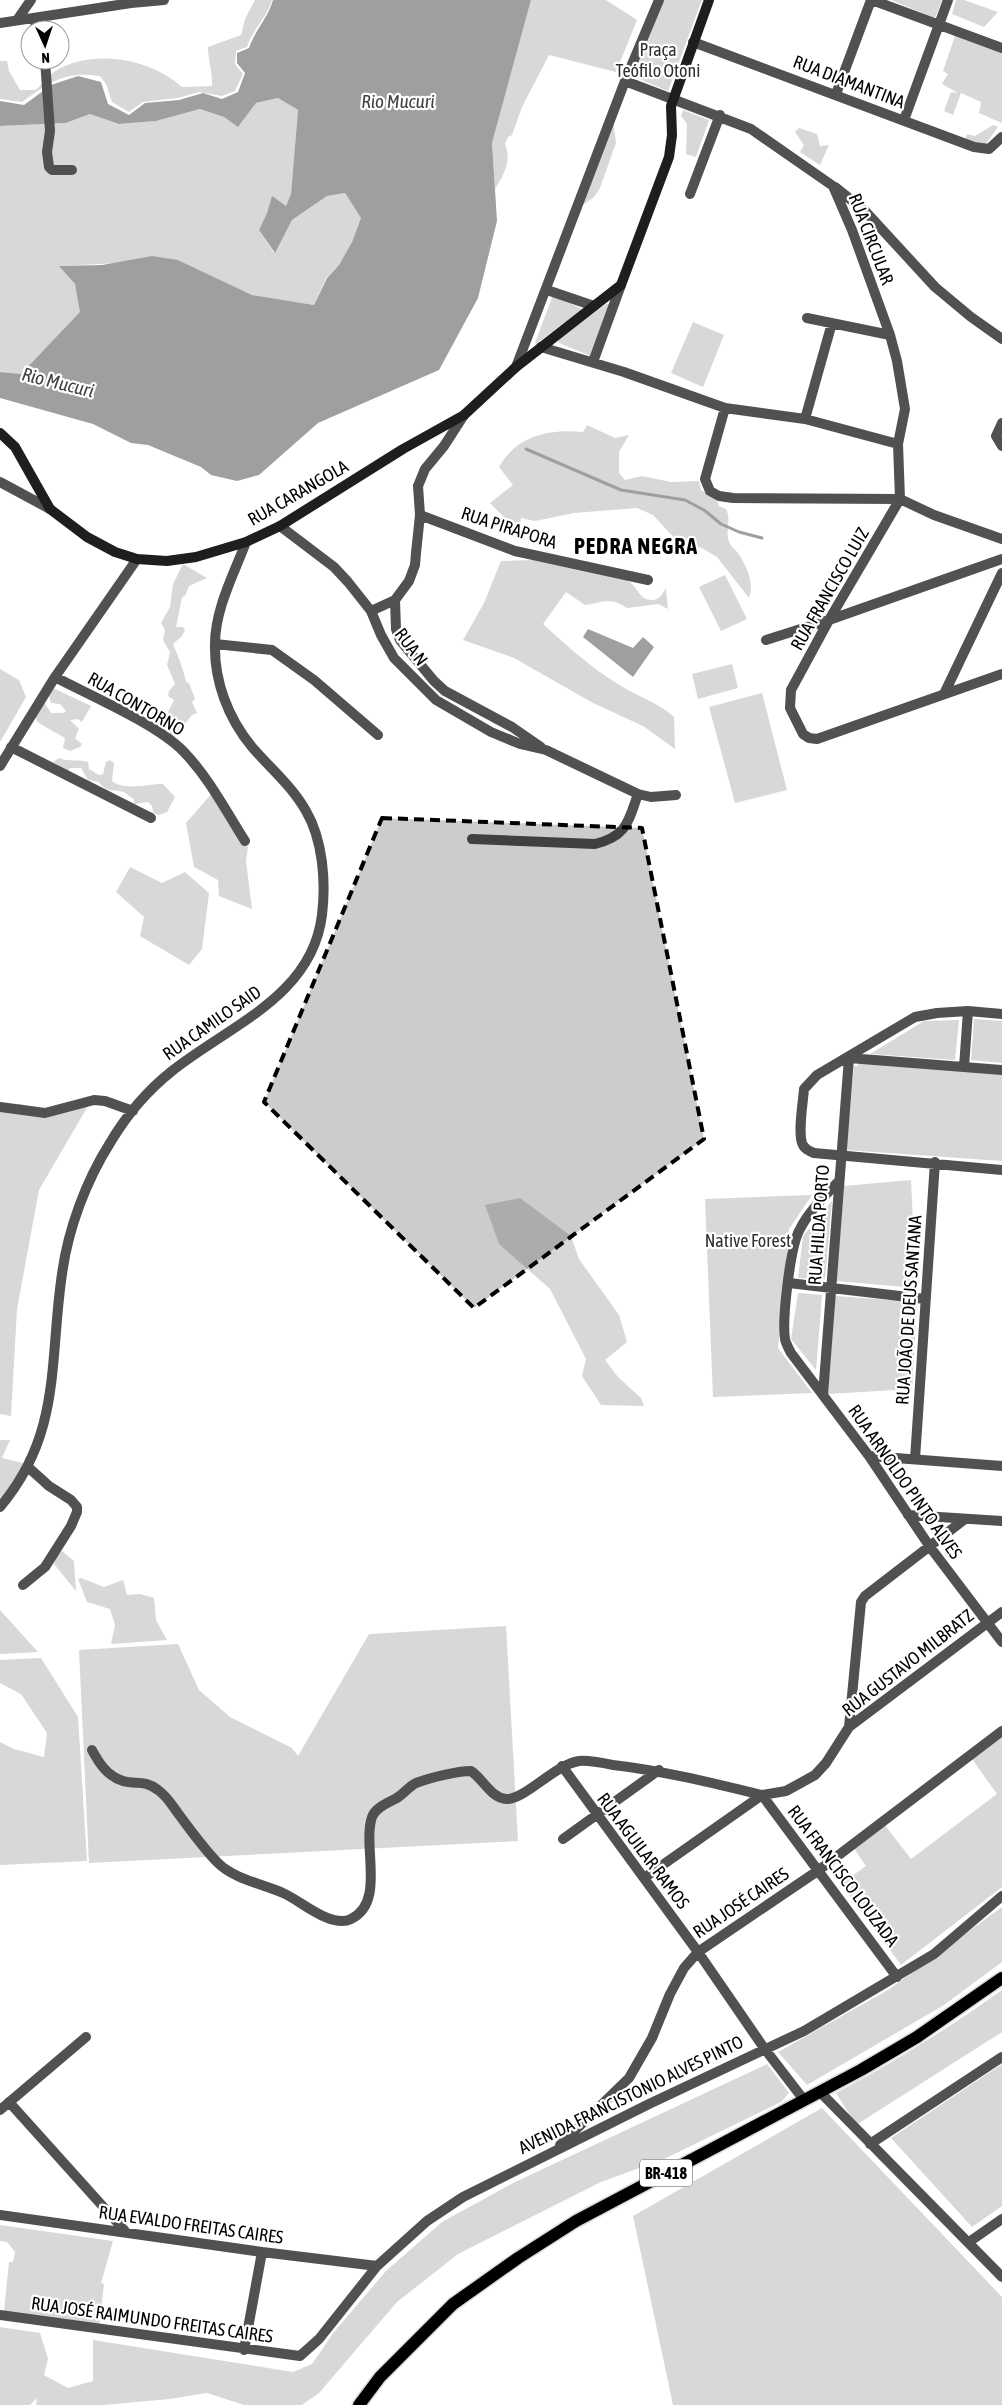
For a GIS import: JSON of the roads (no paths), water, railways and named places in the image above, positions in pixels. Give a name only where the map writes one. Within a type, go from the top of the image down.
[{"type":"main road","points":[[516,367],[621,284],[668,157],[673,99],[709,0]]},
{"type":"main road","name":"RUA CARANGOLA","points":[[50,509],[95,541],[115,552],[137,559],[167,560],[196,557],[246,542],[280,526],[403,449],[464,415],[516,367]]},
{"type":"main road","points":[[0,433],[15,447],[50,509]]},
{"type":"main road","name":"BR-418","points":[[359,2405],[380,2377],[453,2304],[518,2258],[576,2221],[820,2092],[917,2037],[1002,1978]]},
{"type":"street","points":[[17,20],[31,0]]},
{"type":"street","points":[[0,23],[129,1],[164,0]]},
{"type":"street","points":[[516,367],[547,290],[625,81],[659,0]]},
{"type":"street","points":[[836,94],[872,0],[1002,48]]},
{"type":"street","points":[[904,120],[948,0]]},
{"type":"street","name":"RUA DIAMANTINA","points":[[693,42],[974,147],[984,149],[994,146],[1002,137]]},
{"type":"street","points":[[46,70],[50,131],[47,152],[50,169],[72,170]]},
{"type":"street","name":"RUA CIRCULAR","points":[[625,81],[720,115],[751,129],[833,186],[852,230],[898,361],[905,409],[898,444]]},
{"type":"street","points":[[690,194],[720,115]]},
{"type":"street","points":[[833,186],[865,212],[935,287],[1002,338]]},
{"type":"street","points":[[593,362],[621,284]]},
{"type":"street","points":[[547,290],[594,306]]},
{"type":"street","points":[[807,318],[890,335]]},
{"type":"street","points":[[805,419],[832,323]]},
{"type":"street","points":[[542,347],[593,362],[724,408],[805,419],[898,444],[900,499]]},
{"type":"street","points":[[724,408],[705,479],[710,491],[719,496],[733,498],[900,499],[934,515],[1002,539]]},
{"type":"street","points":[[372,611],[394,600],[408,580],[415,565],[420,515],[418,486],[421,478],[464,415]]},
{"type":"street","points":[[1002,423],[996,436],[1002,446]]},
{"type":"street","points":[[0,482],[50,509]]},
{"type":"street","name":"RUA FRANCISCO LUIZ","points":[[900,499],[829,620],[792,690],[790,708],[803,734],[809,738],[817,739],[944,694]]},
{"type":"street","name":"RUA PIRAPORA","points":[[420,515],[516,551],[648,580]]},
{"type":"street","name":"RUA N","points":[[280,526],[334,568],[372,611],[381,635],[394,658],[436,700],[491,732],[520,744],[546,750]]},
{"type":"street","name":"RUA CAMILO SAID","points":[[0,1507],[28,1467],[40,1440],[50,1396],[58,1301],[67,1245],[98,1163],[133,1111],[170,1072],[215,1040],[246,1022],[277,997],[298,973],[308,958],[320,927],[323,880],[313,826],[295,794],[240,731],[223,698],[216,666],[215,644],[221,608],[246,542]]},
{"type":"street","points":[[0,766],[55,677],[137,559]]},
{"type":"street","points":[[766,640],[829,620],[1002,559]]},
{"type":"street","points":[[944,694],[1002,573]]},
{"type":"street","name":"RUA N","points":[[394,600],[396,629],[400,640],[434,681],[456,697],[512,727],[546,750],[638,794],[651,797],[676,794]]},
{"type":"street","points":[[381,635],[396,629]]},
{"type":"street","points":[[215,644],[272,650],[314,680],[378,735]]},
{"type":"street","points":[[944,694],[1002,674]]},
{"type":"street","name":"RUA CONTORNO","points":[[55,677],[147,726],[174,743],[185,753],[208,783],[245,841]]},
{"type":"street","points":[[449,708],[456,697]]},
{"type":"street","points":[[11,747],[151,818]]},
{"type":"street","points":[[472,839],[595,844],[612,840],[622,831],[638,794]]},
{"type":"street","points":[[1002,1014],[968,1011],[915,1017],[816,1076],[804,1089],[802,1136],[802,1144],[807,1150],[814,1153],[935,1162],[1002,1170]]},
{"type":"street","points":[[964,1067],[968,1011]]},
{"type":"street","points":[[849,1058],[1002,1070]]},
{"type":"street","name":"RUA HILDA PORTO","points":[[822,1395],[849,1058]]},
{"type":"street","points":[[0,1107],[45,1113],[94,1100],[105,1101],[133,1111]]},
{"type":"street","name":"RUA JOÃO DE DEUS SANTANA","points":[[915,1459],[935,1162]]},
{"type":"street","points":[[838,1182],[815,1206],[799,1230],[794,1246],[788,1283],[925,1299]]},
{"type":"street","name":"RUA ARNOLDO PINTO ALVES","points":[[788,1283],[785,1340],[791,1353],[870,1456],[930,1547],[1002,1642]]},
{"type":"street","points":[[870,1456],[1002,1466]]},
{"type":"street","points":[[23,1585],[45,1567],[71,1526],[77,1512],[77,1507],[72,1500],[49,1486],[28,1467]]},
{"type":"street","points":[[908,1514],[1002,1521]]},
{"type":"street","points":[[849,1727],[861,1602],[865,1596],[965,1519]]},
{"type":"street","name":"RUA GUSTAVO MILBRATZ","points":[[644,1878],[762,1795],[786,1791],[815,1774],[826,1763],[849,1727],[1002,1612]]},
{"type":"street","name":"RUA JOSÉ CAIRES","points":[[554,2151],[629,2078],[652,2038],[670,1994],[684,1968],[698,1952],[819,1870],[1002,1731]]},
{"type":"street","points":[[92,1750],[99,1764],[110,1774],[124,1782],[141,1781],[157,1789],[168,1799],[219,1864],[233,1873],[285,1894],[309,1910],[337,1920],[351,1920],[365,1908],[370,1890],[371,1869],[368,1848],[374,1813],[398,1798],[415,1784],[468,1771],[476,1774],[499,1797],[507,1799],[516,1797],[562,1766],[580,1761],[659,1770],[762,1795]]},
{"type":"street","name":"RUA AGUILAR RAMOS","points":[[562,1766],[698,1952],[764,2048],[804,2100]]},
{"type":"street","points":[[563,1839],[659,1770]]},
{"type":"street","name":"RUA FRANCISCO LOUZADA","points":[[762,1795],[897,1977]]},
{"type":"street","name":"AVENIDA FRANCISTONIO ALVES PINTO","points":[[300,2356],[319,2339],[377,2266],[427,2221],[463,2197],[764,2048],[804,2031],[934,1954],[1002,1896]]},
{"type":"street","points":[[0,2110],[86,2037]]},
{"type":"street","points":[[870,2144],[1002,2056]]},
{"type":"street","points":[[820,2092],[1002,2277]]},
{"type":"street","points":[[8,2102],[125,2231]]},
{"type":"street","name":"RUA EVALDO FREITAS CAIRES","points":[[0,2215],[125,2231],[262,2252],[377,2266]]},
{"type":"street","points":[[969,2242],[1002,2219]]},
{"type":"street","points":[[244,2350],[262,2252]]},
{"type":"street","name":"RUA JOSÉ RAIMUNDO FREITAS CAIRES","points":[[0,2315],[244,2350],[300,2356]]},
{"type":"water","name":"Rio Mucuri","points":[[273,0],[531,0],[492,143],[497,221],[478,298],[439,370],[318,423],[259,475],[237,481],[211,475],[201,467],[148,445],[131,443],[93,424],[0,398],[0,372],[21,374],[80,312],[75,284],[59,266],[102,265],[152,256],[178,260],[252,295],[314,305],[327,278],[339,265],[352,242],[361,218],[345,193],[327,196],[292,220],[275,253],[259,230],[272,196],[286,206],[291,194],[298,110],[278,98],[256,103],[238,127],[224,117],[200,109],[156,121],[119,124],[90,114],[66,123],[0,126],[0,101],[24,105],[51,85],[78,76],[101,82],[108,104],[129,115],[145,103],[179,100],[203,93],[222,99],[238,92],[245,73],[237,63],[237,53],[249,48]]},
{"type":"water","points":[[588,629],[633,648],[643,637],[654,647],[633,677],[583,637]]},
{"type":"waterway","points":[[526,449],[621,490],[685,500],[704,510],[721,524],[739,532],[762,538]]},
{"type":"district","name":"PEDRA NEGRA","points":[[636,546]]},
{"type":"park label","name":"Praça Teófilo Otoni","points":[[658,60]]},
{"type":"park label","name":"Native Forest","points":[[748,1241]]}]
